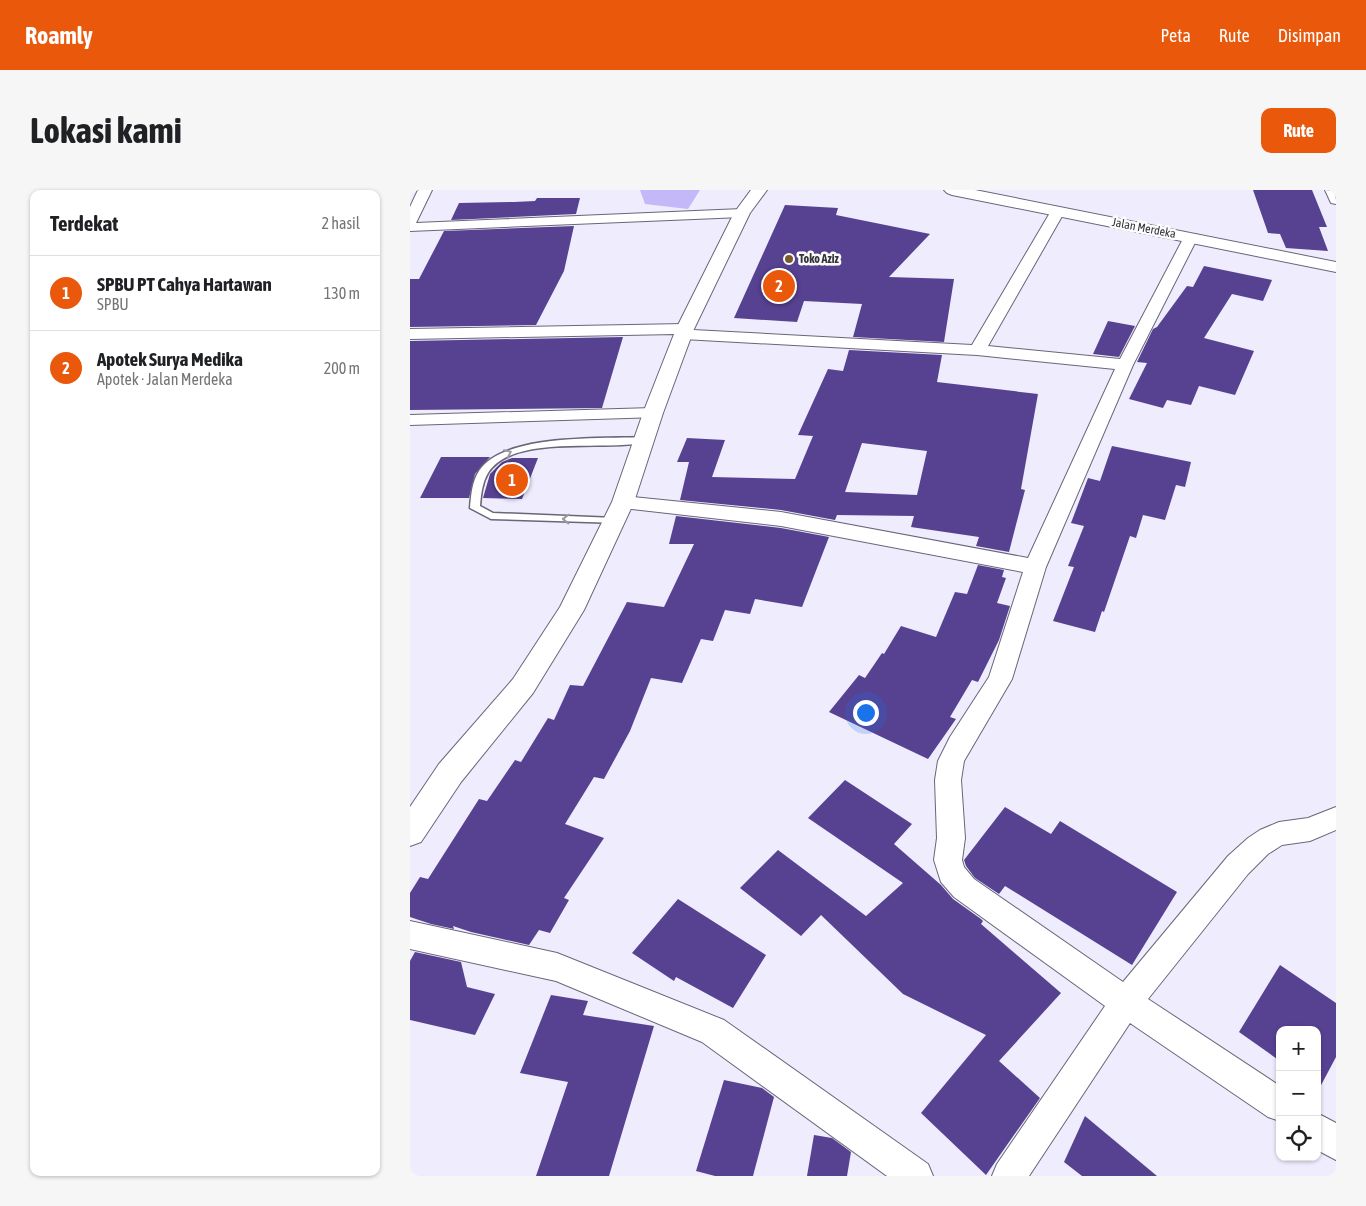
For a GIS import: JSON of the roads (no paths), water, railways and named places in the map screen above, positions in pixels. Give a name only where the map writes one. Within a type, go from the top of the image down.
[{"type":"street","points":[[410,221],[425,190]]},
{"type":"street","points":[[410,832],[450,774],[523,686],[571,610],[619,512],[653,413],[684,332],[742,214],[759,190]]},
{"type":"street","points":[[1332,190],[1336,200]]},
{"type":"street","name":"Jalan Merdeka","points":[[959,191],[1336,267]]},
{"type":"street","points":[[977,350],[1058,211]]},
{"type":"street","points":[[410,226],[742,214]]},
{"type":"street","points":[[1191,237],[1125,365],[1035,568],[1000,679],[951,761],[948,780],[951,838],[948,860],[951,873],[964,888],[1126,1002],[1276,1102]]},
{"type":"street","points":[[410,334],[684,332],[977,350],[1125,365]]},
{"type":"street","points":[[410,420],[653,413]]},
{"type":"street","points":[[619,512],[781,519],[1035,568]]},
{"type":"street","points":[[1009,1176],[1126,1002],[1238,865],[1258,846],[1279,834],[1310,829],[1336,818]]},
{"type":"street","points":[[410,935],[557,967],[713,1031],[916,1176]]},
{"type":"street","points":[[1321,1133],[1336,1143]]},
{"type":"lane","points":[[619,512],[491,516],[475,508],[474,490],[484,468],[507,452],[530,445],[645,440]]},
{"type":"place","name":"Toko Aziz","points":[[789,259]]},
{"type":"place","name":"Apotek Surya Medika","points":[[779,286]]},
{"type":"place","name":"SPBU PT Cahya Hartawan","points":[[512,480]]}]
